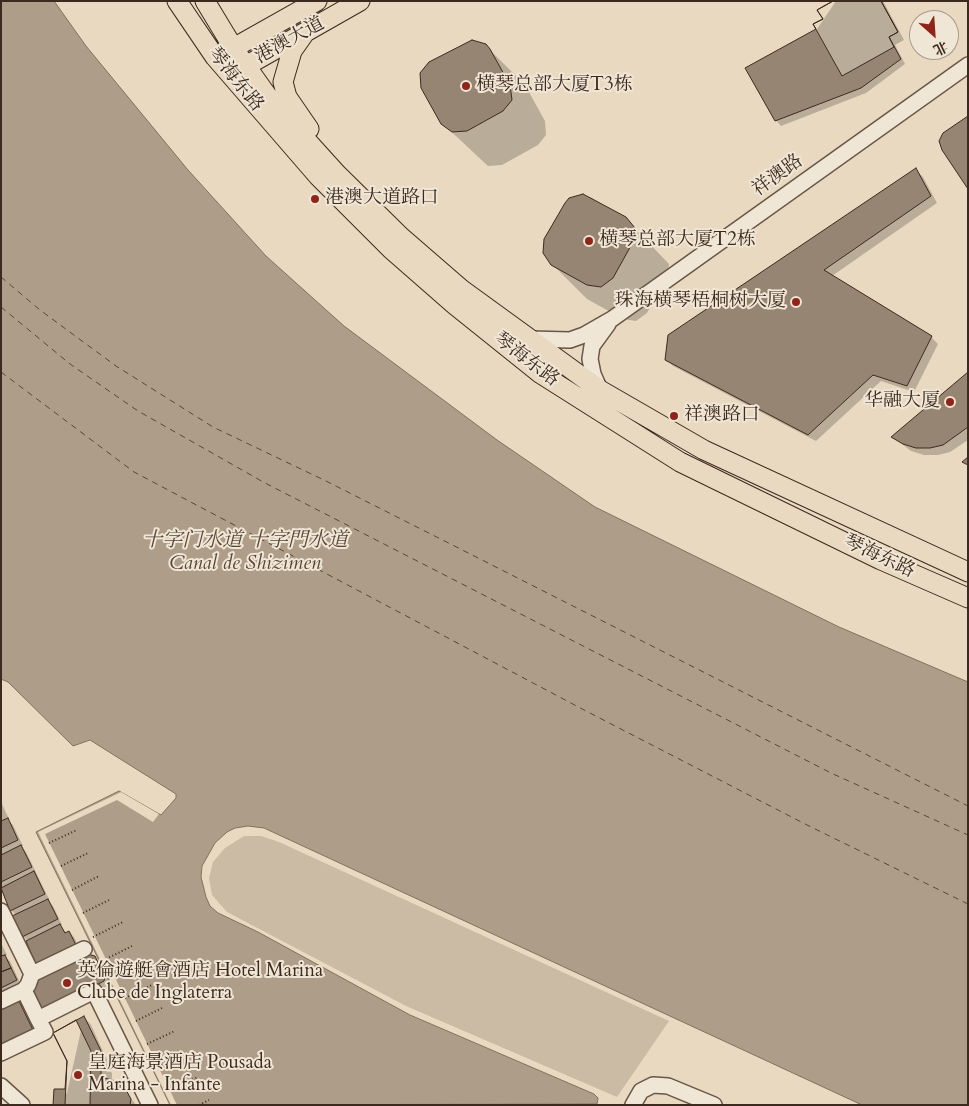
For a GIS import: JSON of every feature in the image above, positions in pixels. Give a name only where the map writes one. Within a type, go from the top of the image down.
[{"type":"main road","name":"琴海东路","points":[[177,1],[215,57],[318,176],[391,249],[455,305],[541,374],[680,462],[881,560],[968,598]]},
{"type":"main road","name":"琴海东路","points":[[205,1],[234,49],[271,101],[401,237],[461,289],[600,390],[704,450],[968,572]]},
{"type":"main road","name":"港澳大道","points":[[215,57],[234,49],[317,1]]},
{"type":"main road","name":"港澳大道","points":[[230,75],[360,1]]},
{"type":"main road","points":[[305,33],[292,51],[283,82],[287,96],[313,138],[313,147]]},
{"type":"street","name":"祥澳路","points":[[528,339],[570,340],[584,335],[612,319],[968,65]]},
{"type":"street","name":"祥澳路","points":[[600,390],[593,374],[591,353],[597,337],[612,319]]},
{"type":"street","points":[[1,911],[32,974]]},
{"type":"street","points":[[1,1000],[24,990],[32,974],[88,943]]},
{"type":"street","points":[[1,1053],[44,1032],[24,990]]},
{"type":"street","points":[[38,1018],[94,991],[150,1105]]},
{"type":"street","points":[[633,1105],[641,1091],[652,1085],[668,1086],[714,1105]]},
{"type":"street","points":[[1,1086],[22,1105]]},
{"type":"path","points":[[49,843],[77,830]]},
{"type":"path","points":[[61,866],[88,853]]},
{"type":"path","points":[[72,890],[99,876]]},
{"type":"path","points":[[83,913],[111,899]]},
{"type":"path","points":[[88,943],[123,922]]},
{"type":"path","points":[[106,958],[134,945]]},
{"type":"path","points":[[115,978],[145,964]]},
{"type":"path","points":[[125,998],[152,985]]},
{"type":"path","points":[[136,1021],[164,1007]]},
{"type":"path","points":[[147,1044],[175,1031]]},
{"type":"path","points":[[158,1067],[186,1054]]},
{"type":"path","points":[[170,1090],[198,1077]]},
{"type":"path","points":[[199,1105],[209,1100]]},
{"type":"shaded area","points":[[244,836],[261,836],[279,842],[669,1021],[617,1097],[406,1006],[227,912],[212,895],[209,878],[213,862],[225,848]]},
{"type":"water","name":"十字门水道 十字門水道 Canal de Shizimen","points":[[1,1],[54,1],[86,46],[188,170],[266,256],[344,326],[497,440],[595,507],[839,627],[968,682],[968,1105],[862,1105],[264,828],[248,826],[235,828],[227,832],[215,843],[202,866],[201,877],[206,897],[210,906],[218,913],[258,932],[410,1015],[594,1094],[598,1098],[597,1104],[170,1105],[36,832],[119,791],[161,815],[176,798],[176,794],[90,740],[73,746],[8,682],[1,679]]},
{"type":"pier","points":[[121,792],[159,814],[153,822],[117,800],[45,834],[177,1105],[171,1105],[38,832]]},
{"type":"building","points":[[833,1],[881,1],[898,32],[889,37],[894,47],[842,76],[813,24],[823,19],[817,10]]},
{"type":"building","points":[[833,1],[881,1],[898,32],[889,37],[901,59],[861,88],[775,121],[745,68],[816,29],[813,24],[823,19],[817,10]]},
{"type":"building","name":"横琴总部大厦T3栋","points":[[472,40],[486,44],[490,49],[510,85],[512,100],[503,111],[467,131],[452,132],[441,124],[421,88],[420,73],[429,62]]},
{"type":"building","points":[[968,116],[968,189],[942,150],[939,141],[943,133]]},
{"type":"building","name":"珠海横琴梧桐树大厦","points":[[916,168],[931,196],[824,270],[932,336],[907,386],[873,375],[808,435],[665,360],[668,335]]},
{"type":"building","name":"横琴总部大厦T2栋","points":[[583,194],[626,217],[635,228],[633,242],[613,278],[601,287],[587,285],[551,265],[543,253],[544,239],[565,203],[569,198]]},
{"type":"building","name":"华融大厦","points":[[968,372],[968,427],[943,445],[930,448],[916,448],[903,444],[891,437]]},
{"type":"building","name":"华融大厦","points":[[968,457],[968,465],[962,462]]},
{"type":"building","points":[[8,818],[18,840],[1,848],[1,821]]},
{"type":"building","points":[[21,845],[32,867],[1,882],[1,855]]},
{"type":"building","points":[[34,871],[45,894],[10,911],[1,888]]},
{"type":"building","points":[[48,899],[58,919],[22,937],[12,916]]},
{"type":"building","points":[[60,924],[65,933],[69,931],[76,945],[36,965],[26,941]]},
{"type":"building","name":"英倫遊艇會酒店 Hotel Marina Clube de Inglaterra","points":[[88,954],[95,956],[105,977],[104,981],[47,1011],[42,1009],[31,986],[34,981]]},
{"type":"building","points":[[5,955],[11,968],[1,972],[1,956]]},
{"type":"building","points":[[11,968],[17,980],[1,988],[1,972]]},
{"type":"building","points":[[18,999],[33,1030],[1,1047],[1,1003]]},
{"type":"building","points":[[84,1016],[101,1051],[101,1077],[115,1081],[125,1088],[131,1099],[130,1105],[53,1105],[54,1089],[65,1089],[67,1061],[53,1033]]},
{"type":"building","name":"皇庭海景酒店 Pousada Marina - Infante","points":[[76,1020],[91,1051],[90,1105],[65,1105],[67,1061],[53,1033]]},
{"type":"ferry route","points":[[1,277],[40,310],[116,366],[213,427],[326,481],[968,806]]},
{"type":"ferry route","points":[[1,307],[70,364],[138,411],[265,483],[831,773],[968,835]]},
{"type":"ferry route","points":[[1,372],[134,472],[586,711],[809,826],[968,904]]},
{"type":"place","name":"横琴总部大厦T3栋","points":[[466,86]]},
{"type":"place","name":"港澳大道路口","points":[[315,199]]},
{"type":"place","name":"横琴总部大厦T2栋","points":[[589,241]]},
{"type":"place","name":"珠海横琴梧桐树大厦","points":[[796,302]]},
{"type":"place","name":"华融大厦","points":[[950,402]]},
{"type":"place","name":"祥澳路口","points":[[674,416]]},
{"type":"place","name":"英倫遊艇會酒店 Hotel Marina Clube de Inglaterra","points":[[67,983]]},
{"type":"place","name":"皇庭海景酒店 Pousada Marina - Infante","points":[[78,1075]]}]
